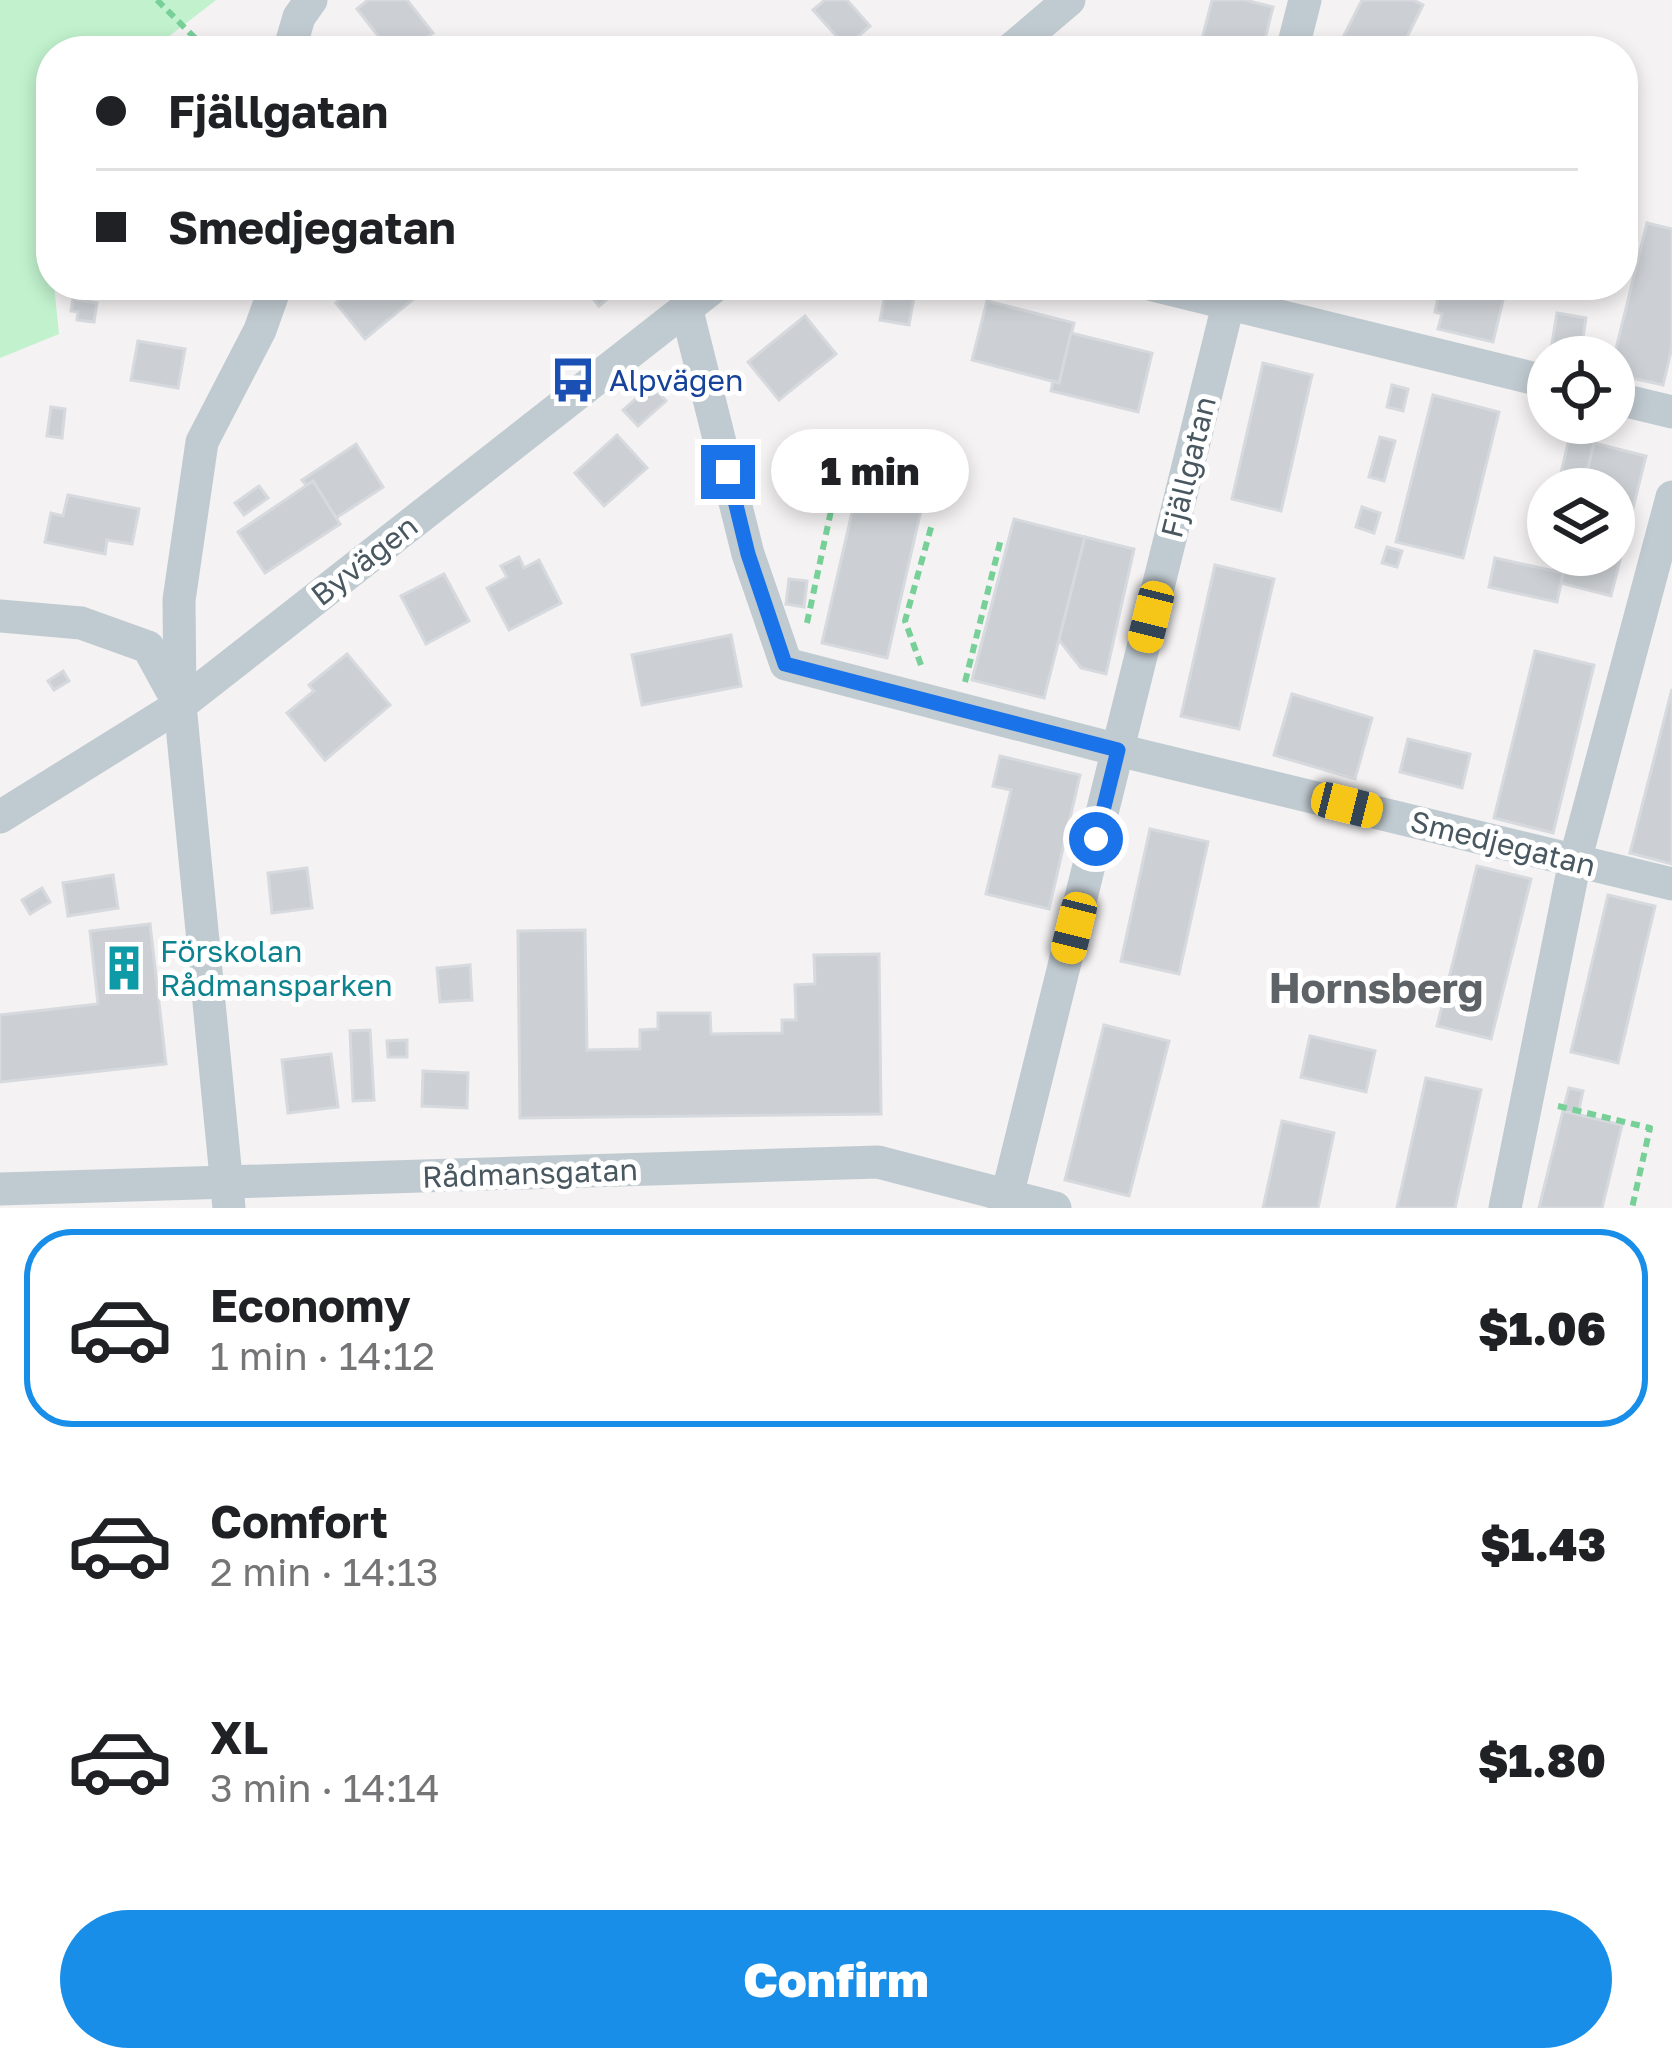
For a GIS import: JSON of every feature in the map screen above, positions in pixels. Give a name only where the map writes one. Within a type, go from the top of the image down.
[{"type":"street","points":[[294,36],[311,0]]},
{"type":"street","points":[[1027,36],[1070,0]]},
{"type":"street","points":[[1296,36],[1305,0]]},
{"type":"street","points":[[227,1195],[180,705],[179,600],[202,442],[271,300]]},
{"type":"street","name":"Byvägen","points":[[0,817],[180,705],[696,300]]},
{"type":"street","name":"Fjällgatan","points":[[1005,1202],[1229,300]]},
{"type":"street","points":[[1248,300],[1527,376]]},
{"type":"street","points":[[686,308],[748,554],[785,664],[797,667]]},
{"type":"street","points":[[1635,403],[1672,412]]},
{"type":"street","points":[[1505,1208],[1575,861],[1672,497]]},
{"type":"street","points":[[0,616],[81,623],[148,646],[180,705]]},
{"type":"street","name":"Smedjegatan","points":[[797,667],[1672,884]]},
{"type":"street","name":"Rådmansgatan","points":[[0,1189],[227,1195],[878,1162],[1005,1202],[1055,1208]]},
{"type":"path","points":[[157,0],[193,36]]},
{"type":"path","points":[[797,667],[838,478]]},
{"type":"path","points":[[932,524],[905,621],[946,705]]},
{"type":"path","points":[[946,705],[1000,539]]},
{"type":"path","points":[[1564,1107],[1650,1128],[1632,1208]]},
{"type":"green space","points":[[0,0],[216,0],[169,36],[36,36],[36,300],[56,300],[59,334],[0,358]]},
{"type":"building","points":[[368,0],[407,0],[433,33],[378,36],[357,9]]},
{"type":"building","points":[[825,0],[847,0],[870,26],[859,36],[836,36],[813,10]]},
{"type":"building","points":[[1212,0],[1245,0],[1273,7],[1266,36],[1203,36]]},
{"type":"building","points":[[1362,0],[1413,0],[1423,5],[1408,36],[1344,36]]},
{"type":"building","points":[[1647,223],[1672,229],[1672,347],[1663,385],[1635,379],[1635,336],[1619,336],[1628,300],[1638,300],[1638,260]]},
{"type":"building","points":[[73,300],[97,303],[94,322],[77,320],[78,312],[71,311]]},
{"type":"building","points":[[340,300],[412,300],[365,339],[336,303]]},
{"type":"building","points":[[884,300],[913,300],[909,325],[880,320]]},
{"type":"building","points":[[1438,300],[1503,300],[1493,342],[1438,329],[1442,314],[1435,312]]},
{"type":"building","points":[[987,301],[1074,323],[1059,383],[972,360]]},
{"type":"building","points":[[1557,313],[1586,318],[1583,336],[1553,336]]},
{"type":"building","points":[[805,316],[836,354],[779,400],[748,362]]},
{"type":"building","points":[[1071,333],[1152,353],[1138,412],[1051,391],[1053,381],[1059,383]]},
{"type":"building","points":[[138,341],[185,349],[178,388],[131,380]]},
{"type":"building","points":[[1263,363],[1312,375],[1281,511],[1232,499]]},
{"type":"building","points":[[651,385],[666,401],[638,426],[623,410]]},
{"type":"building","points":[[1392,385],[1408,389],[1403,411],[1387,407]]},
{"type":"building","points":[[1433,395],[1499,412],[1463,558],[1396,542]]},
{"type":"building","points":[[51,407],[65,409],[62,438],[47,436]]},
{"type":"building","points":[[617,435],[647,468],[604,506],[575,473]]},
{"type":"building","points":[[1380,437],[1395,441],[1384,481],[1369,477]]},
{"type":"building","points":[[356,444],[383,487],[336,518],[313,481],[307,486],[302,480]]},
{"type":"building","points":[[1568,444],[1594,444],[1588,468],[1562,468]]},
{"type":"building","points":[[1594,444],[1646,456],[1635,500],[1635,468],[1588,468]]},
{"type":"building","points":[[313,481],[340,524],[265,573],[238,532]]},
{"type":"building","points":[[859,482],[924,497],[887,658],[822,643]]},
{"type":"building","points":[[259,486],[268,498],[244,515],[235,503]]},
{"type":"building","points":[[68,495],[139,509],[132,544],[107,540],[105,554],[45,542],[51,513],[63,516]]},
{"type":"building","points":[[1362,507],[1380,513],[1374,533],[1356,527]]},
{"type":"building","points":[[1014,519],[1085,537],[1044,698],[972,680]]},
{"type":"building","points":[[1085,537],[1134,549],[1106,674],[1081,668],[1059,640]]},
{"type":"building","points":[[1387,547],[1402,551],[1397,567],[1382,563]]},
{"type":"building","points":[[519,557],[524,568],[539,560],[561,603],[509,630],[487,588],[507,577],[501,566]]},
{"type":"building","points":[[1495,558],[1527,565],[1527,576],[1562,576],[1557,602],[1489,587]]},
{"type":"building","points":[[1215,565],[1274,579],[1239,729],[1181,716]]},
{"type":"building","points":[[444,574],[469,621],[426,644],[401,596]]},
{"type":"building","points":[[1562,576],[1616,576],[1611,596],[1561,583]]},
{"type":"building","points":[[789,579],[807,581],[804,607],[786,604]]},
{"type":"building","points":[[731,635],[741,686],[642,705],[632,655]]},
{"type":"building","points":[[1535,651],[1594,665],[1553,833],[1494,818]]},
{"type":"building","points":[[347,654],[390,705],[325,760],[287,713],[314,691],[309,685]]},
{"type":"building","points":[[63,671],[69,681],[54,690],[48,681]]},
{"type":"building","points":[[1672,689],[1672,864],[1630,853]]},
{"type":"building","points":[[1292,694],[1372,718],[1355,779],[1274,755]]},
{"type":"building","points":[[1408,739],[1470,754],[1462,788],[1400,772]]},
{"type":"building","points":[[1000,756],[1080,775],[1049,909],[986,894],[1011,790],[993,786]]},
{"type":"building","points":[[1150,829],[1208,842],[1179,974],[1121,961]]},
{"type":"building","points":[[1477,866],[1531,879],[1491,1039],[1437,1026]]},
{"type":"building","points":[[307,868],[312,908],[272,913],[268,873]]},
{"type":"building","points":[[113,875],[118,908],[68,916],[63,883]]},
{"type":"building","points":[[42,888],[50,902],[30,914],[22,900]]},
{"type":"building","points":[[1608,895],[1655,906],[1618,1063],[1571,1052]]},
{"type":"building","name":"Förskolan Rådmansparken","points":[[150,924],[166,1064],[0,1082],[0,1015],[98,1004],[90,931]]},
{"type":"building","points":[[585,930],[587,1050],[640,1049],[640,1030],[658,1029],[658,1013],[710,1013],[711,1034],[782,1033],[782,1020],[796,1020],[795,985],[815,984],[814,955],[879,954],[881,1114],[520,1118],[518,931]]},
{"type":"building","points":[[470,965],[472,1000],[440,1002],[437,968]]},
{"type":"building","points":[[1104,1025],[1169,1041],[1129,1196],[1065,1180]]},
{"type":"building","points":[[370,1030],[374,1100],[353,1101],[350,1031]]},
{"type":"building","points":[[1310,1036],[1375,1051],[1366,1092],[1301,1077]]},
{"type":"building","points":[[407,1040],[407,1057],[388,1057],[387,1041]]},
{"type":"building","points":[[331,1054],[338,1107],[288,1113],[282,1060]]},
{"type":"building","points":[[423,1071],[468,1073],[467,1108],[422,1106]]},
{"type":"building","points":[[1426,1078],[1481,1090],[1455,1208],[1397,1208]]},
{"type":"building","points":[[1569,1088],[1583,1091],[1578,1114],[1563,1111]]},
{"type":"building","points":[[1563,1111],[1622,1125],[1602,1208],[1539,1208]]},
{"type":"building","points":[[1282,1121],[1334,1133],[1318,1208],[1263,1208]]},
{"type":"place","name":"Alpvägen","points":[[573,380]]},
{"type":"place","name":"Förskolan Rådmansparken","points":[[124,968]]},
{"type":"district","name":"Hornsberg","points":[[1376,987]]},
{"type":"route","points":[[728,472],[748,554],[785,664],[1118,750],[1096,839]]}]
